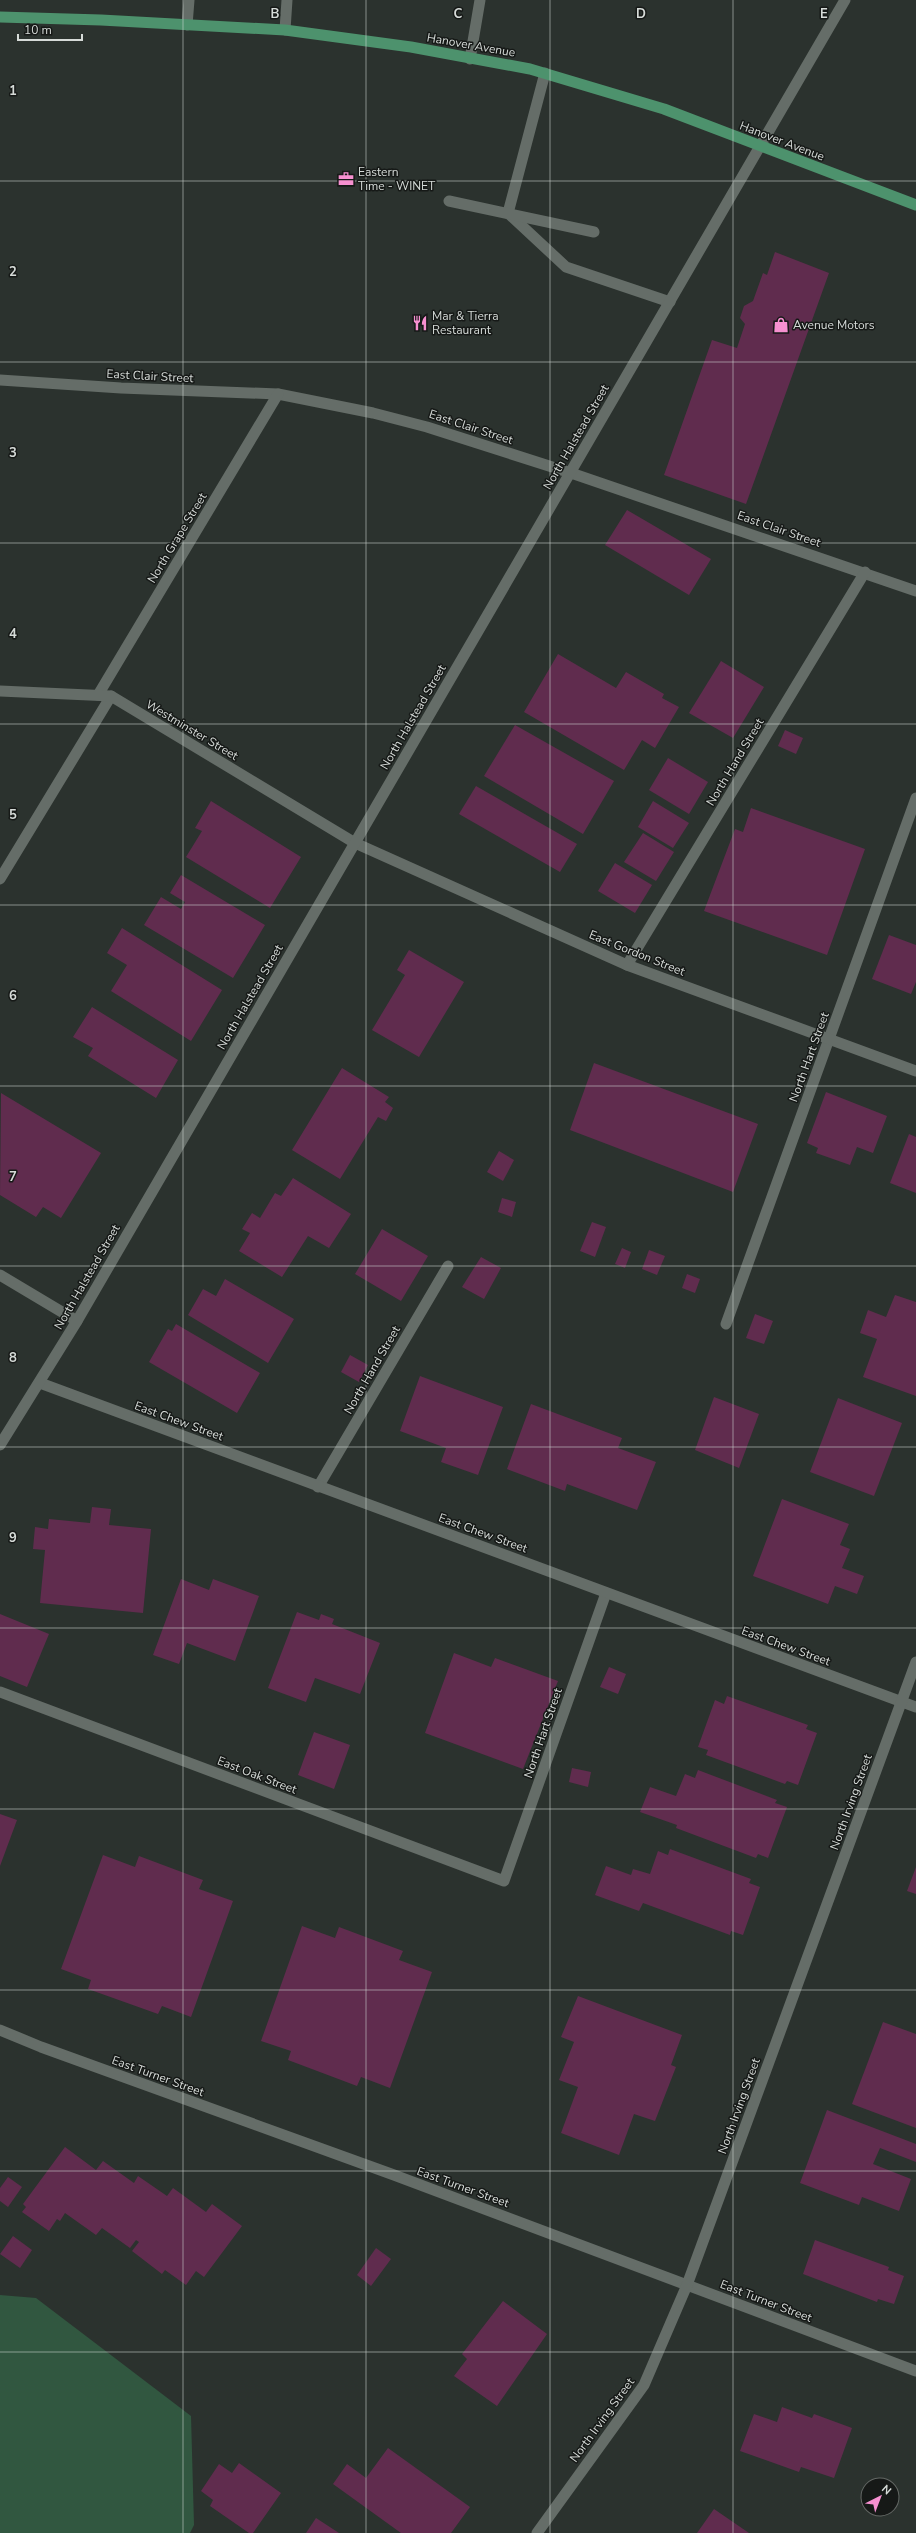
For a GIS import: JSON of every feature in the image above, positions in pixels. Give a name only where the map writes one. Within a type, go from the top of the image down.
[{"type":"main road","name":"Hanover Avenue","points":[[0,17],[187,24],[285,30],[411,47],[544,74],[664,109],[760,148],[916,205]]},
{"type":"street","points":[[187,24],[188,0]]},
{"type":"street","points":[[285,30],[287,0]]},
{"type":"street","points":[[470,59],[480,0]]},
{"type":"street","name":"North Halstead Street","points":[[0,1445],[40,1383],[77,1321],[845,0]]},
{"type":"street","points":[[508,213],[544,74]]},
{"type":"street","points":[[449,201],[594,232]]},
{"type":"street","points":[[508,213],[566,267],[670,302]]},
{"type":"street","name":"East Clair Street","points":[[0,380],[121,388],[278,394],[373,412],[427,427],[571,473],[865,572],[916,592]]},
{"type":"street","name":"North Grape Street","points":[[98,695],[278,394]]},
{"type":"street","name":"North Hand Street","points":[[627,965],[865,572]]},
{"type":"street","name":"Westminster Street","points":[[0,691],[111,696],[354,843]]},
{"type":"street","points":[[0,879],[111,696]]},
{"type":"street","name":"North Hart Street","points":[[726,1324],[916,798]]},
{"type":"street","name":"East Gordon Street","points":[[354,843],[627,965],[916,1071]]},
{"type":"street","name":"North Hand Street","points":[[318,1487],[448,1266]]},
{"type":"street","points":[[0,1275],[77,1321]]},
{"type":"street","name":"East Chew Street","points":[[40,1383],[916,1708]]},
{"type":"street","name":"North Hart Street","points":[[504,1881],[606,1593]]},
{"type":"street","name":"North Irving Street","points":[[537,2533],[644,2385],[687,2285],[916,1662]]},
{"type":"street","name":"East Oak Street","points":[[0,1692],[504,1881]]},
{"type":"street","name":"East Turner Street","points":[[0,2030],[41,2047],[402,2178],[916,2371]]},
{"type":"green space","points":[[0,2295],[36,2298],[191,2416],[194,2525],[190,2533],[0,2533]]},
{"type":"building","points":[[775,252],[829,273],[746,504],[664,475],[712,340],[737,348],[745,324],[740,318],[744,306],[753,301],[763,273],[767,275]]},
{"type":"building","points":[[627,510],[711,559],[689,595],[605,545]]},
{"type":"building","points":[[558,654],[616,688],[626,672],[664,694],[662,698],[679,707],[655,748],[642,740],[624,770],[524,712]]},
{"type":"building","points":[[721,661],[764,687],[733,738],[689,713]]},
{"type":"building","points":[[515,725],[614,781],[583,834],[484,776]]},
{"type":"building","points":[[785,730],[803,738],[796,754],[778,746]]},
{"type":"building","points":[[668,758],[708,782],[689,814],[649,790]]},
{"type":"building","points":[[476,786],[577,844],[560,872],[459,814]]},
{"type":"building","points":[[211,801],[301,857],[270,908],[186,857],[202,831],[195,828]]},
{"type":"building","points":[[653,801],[689,823],[673,848],[638,827]]},
{"type":"building","points":[[751,808],[865,849],[827,955],[704,911],[735,829],[743,832]]},
{"type":"building","points":[[643,833],[674,852],[656,881],[624,862]]},
{"type":"building","points":[[615,863],[652,885],[635,913],[598,891]]},
{"type":"building","points":[[181,875],[265,925],[233,978],[144,925],[161,897],[181,909],[185,902],[170,893]]},
{"type":"building","points":[[122,928],[222,990],[191,1041],[111,991],[127,965],[107,953]]},
{"type":"building","points":[[889,935],[916,945],[916,982],[911,994],[872,979]]},
{"type":"building","points":[[409,950],[464,982],[419,1057],[372,1030],[405,975],[397,970]]},
{"type":"building","points":[[92,1007],[178,1060],[156,1098],[88,1056],[93,1048],[73,1037]]},
{"type":"building","points":[[594,1063],[758,1124],[733,1192],[570,1130]]},
{"type":"building","points":[[342,1068],[389,1097],[385,1102],[393,1108],[386,1121],[378,1117],[340,1179],[292,1150]]},
{"type":"building","points":[[826,1092],[887,1116],[873,1153],[857,1147],[850,1165],[816,1153],[818,1148],[807,1143]]},
{"type":"building","points":[[1,1093],[101,1153],[61,1218],[43,1207],[36,1217],[0,1195]]},
{"type":"building","points":[[909,1134],[916,1137],[916,1193],[890,1183]]},
{"type":"building","points":[[499,1151],[514,1160],[503,1181],[487,1172]]},
{"type":"building","points":[[293,1178],[351,1214],[329,1248],[308,1236],[282,1277],[239,1251],[250,1233],[242,1229],[252,1213],[260,1218],[275,1193],[281,1196]]},
{"type":"building","points":[[502,1198],[516,1202],[512,1217],[498,1212]]},
{"type":"building","points":[[592,1222],[606,1227],[595,1257],[580,1251]]},
{"type":"building","points":[[382,1229],[428,1256],[401,1301],[355,1274]]},
{"type":"building","points":[[622,1248],[631,1252],[625,1268],[615,1264]]},
{"type":"building","points":[[649,1250],[665,1256],[657,1275],[642,1269]]},
{"type":"building","points":[[481,1257],[501,1268],[484,1299],[462,1287]]},
{"type":"building","points":[[687,1274],[700,1279],[695,1293],[682,1288]]},
{"type":"building","points":[[225,1279],[294,1319],[268,1363],[188,1315],[203,1289],[216,1296]]},
{"type":"building","points":[[895,1295],[916,1302],[916,1396],[863,1377],[877,1339],[860,1333],[868,1310],[886,1317]]},
{"type":"building","points":[[755,1314],[773,1321],[764,1344],[746,1338]]},
{"type":"building","points":[[176,1324],[260,1373],[237,1413],[149,1362],[168,1329],[172,1331]]},
{"type":"building","points":[[350,1355],[368,1365],[359,1382],[341,1372]]},
{"type":"building","points":[[420,1376],[503,1407],[478,1475],[441,1462],[446,1448],[400,1431]]},
{"type":"building","points":[[714,1397],[759,1414],[739,1468],[695,1450]]},
{"type":"building","points":[[838,1398],[902,1423],[874,1496],[810,1472]]},
{"type":"building","points":[[531,1404],[622,1438],[618,1448],[656,1462],[637,1510],[567,1484],[565,1491],[507,1469]]},
{"type":"building","points":[[782,1499],[849,1524],[840,1545],[850,1549],[842,1568],[864,1576],[857,1594],[835,1586],[828,1604],[753,1576]]},
{"type":"building","points":[[92,1507],[111,1509],[109,1525],[151,1529],[143,1613],[40,1603],[45,1550],[33,1549],[35,1527],[48,1529],[49,1519],[90,1523]]},
{"type":"building","points":[[181,1579],[209,1590],[213,1579],[259,1596],[235,1661],[187,1643],[179,1664],[153,1655]]},
{"type":"building","points":[[297,1612],[319,1620],[321,1614],[334,1619],[332,1624],[380,1643],[360,1694],[315,1678],[306,1702],[268,1688]]},
{"type":"building","points":[[0,1614],[49,1634],[27,1687],[0,1676]]},
{"type":"building","points":[[454,1653],[491,1667],[495,1658],[558,1681],[523,1769],[425,1733]]},
{"type":"building","points":[[609,1667],[626,1674],[618,1694],[600,1687]]},
{"type":"building","points":[[727,1696],[808,1725],[806,1729],[817,1733],[798,1785],[787,1781],[785,1784],[706,1755],[708,1750],[698,1747],[715,1700],[724,1704]]},
{"type":"building","points":[[314,1732],[350,1745],[334,1789],[298,1775]]},
{"type":"building","points":[[572,1768],[591,1772],[588,1787],[569,1782]]},
{"type":"building","points":[[698,1770],[777,1800],[775,1803],[787,1807],[768,1858],[758,1854],[756,1858],[676,1828],[677,1825],[640,1812],[650,1787],[676,1796],[685,1774],[695,1778]]},
{"type":"building","points":[[0,1814],[17,1820],[0,1866]]},
{"type":"building","points":[[670,1849],[751,1879],[749,1883],[760,1887],[743,1935],[731,1931],[730,1935],[643,1903],[639,1911],[595,1895],[606,1866],[631,1875],[633,1869],[650,1874],[658,1851],[668,1855]]},
{"type":"building","points":[[103,1855],[135,1867],[139,1856],[203,1880],[199,1889],[233,1901],[191,2017],[162,2006],[158,2014],[88,1989],[91,1980],[61,1969]]},
{"type":"building","points":[[916,1867],[916,1894],[907,1891]]},
{"type":"building","points":[[302,1926],[335,1938],[339,1927],[403,1951],[399,1960],[432,1972],[390,2088],[361,2077],[357,2086],[288,2060],[291,2051],[261,2041]]},
{"type":"building","points":[[578,1996],[682,2035],[671,2065],[676,2067],[655,2121],[634,2114],[619,2155],[561,2133],[578,2087],[559,2080],[574,2042],[561,2037]]},
{"type":"building","points":[[883,2022],[916,2034],[916,2128],[852,2104]]},
{"type":"building","points":[[827,2110],[916,2144],[916,2162],[880,2148],[873,2164],[911,2179],[899,2211],[862,2197],[859,2205],[800,2183]]},
{"type":"building","points":[[65,2147],[96,2170],[103,2161],[134,2183],[138,2176],[167,2196],[173,2188],[206,2212],[212,2204],[242,2226],[204,2277],[196,2271],[186,2285],[165,2270],[162,2274],[132,2251],[139,2242],[136,2240],[130,2248],[102,2228],[96,2235],[65,2213],[60,2221],[57,2219],[49,2231],[22,2212],[26,2207],[23,2204]]},
{"type":"building","points":[[8,2177],[22,2187],[8,2207],[0,2201],[0,2188]]},
{"type":"building","points":[[13,2236],[32,2250],[20,2268],[0,2254]]},
{"type":"building","points":[[815,2240],[889,2267],[888,2270],[904,2276],[894,2304],[878,2299],[877,2302],[803,2274]]},
{"type":"building","points":[[376,2248],[391,2259],[371,2286],[357,2275]]},
{"type":"building","points":[[503,2301],[547,2334],[497,2406],[454,2376],[467,2359],[462,2354]]},
{"type":"building","points":[[782,2407],[812,2418],[814,2414],[852,2428],[834,2478],[801,2467],[799,2472],[740,2451],[754,2414],[777,2422]]},
{"type":"building","points":[[388,2448],[470,2507],[451,2533],[401,2533],[333,2484],[347,2464],[366,2478]]},
{"type":"building","points":[[239,2463],[281,2493],[253,2533],[249,2533],[210,2506],[213,2500],[201,2491],[219,2464],[232,2473]]},
{"type":"building","points":[[714,2509],[749,2533],[697,2533]]},
{"type":"building","points":[[316,2518],[339,2533],[306,2533]]},
{"type":"place","name":"Eastern Time - WINET","points":[[346,179]]},
{"type":"place","name":"Mar & Tierra Restaurant","points":[[420,323]]},
{"type":"place","name":"Avenue Motors","points":[[781,325]]}]
